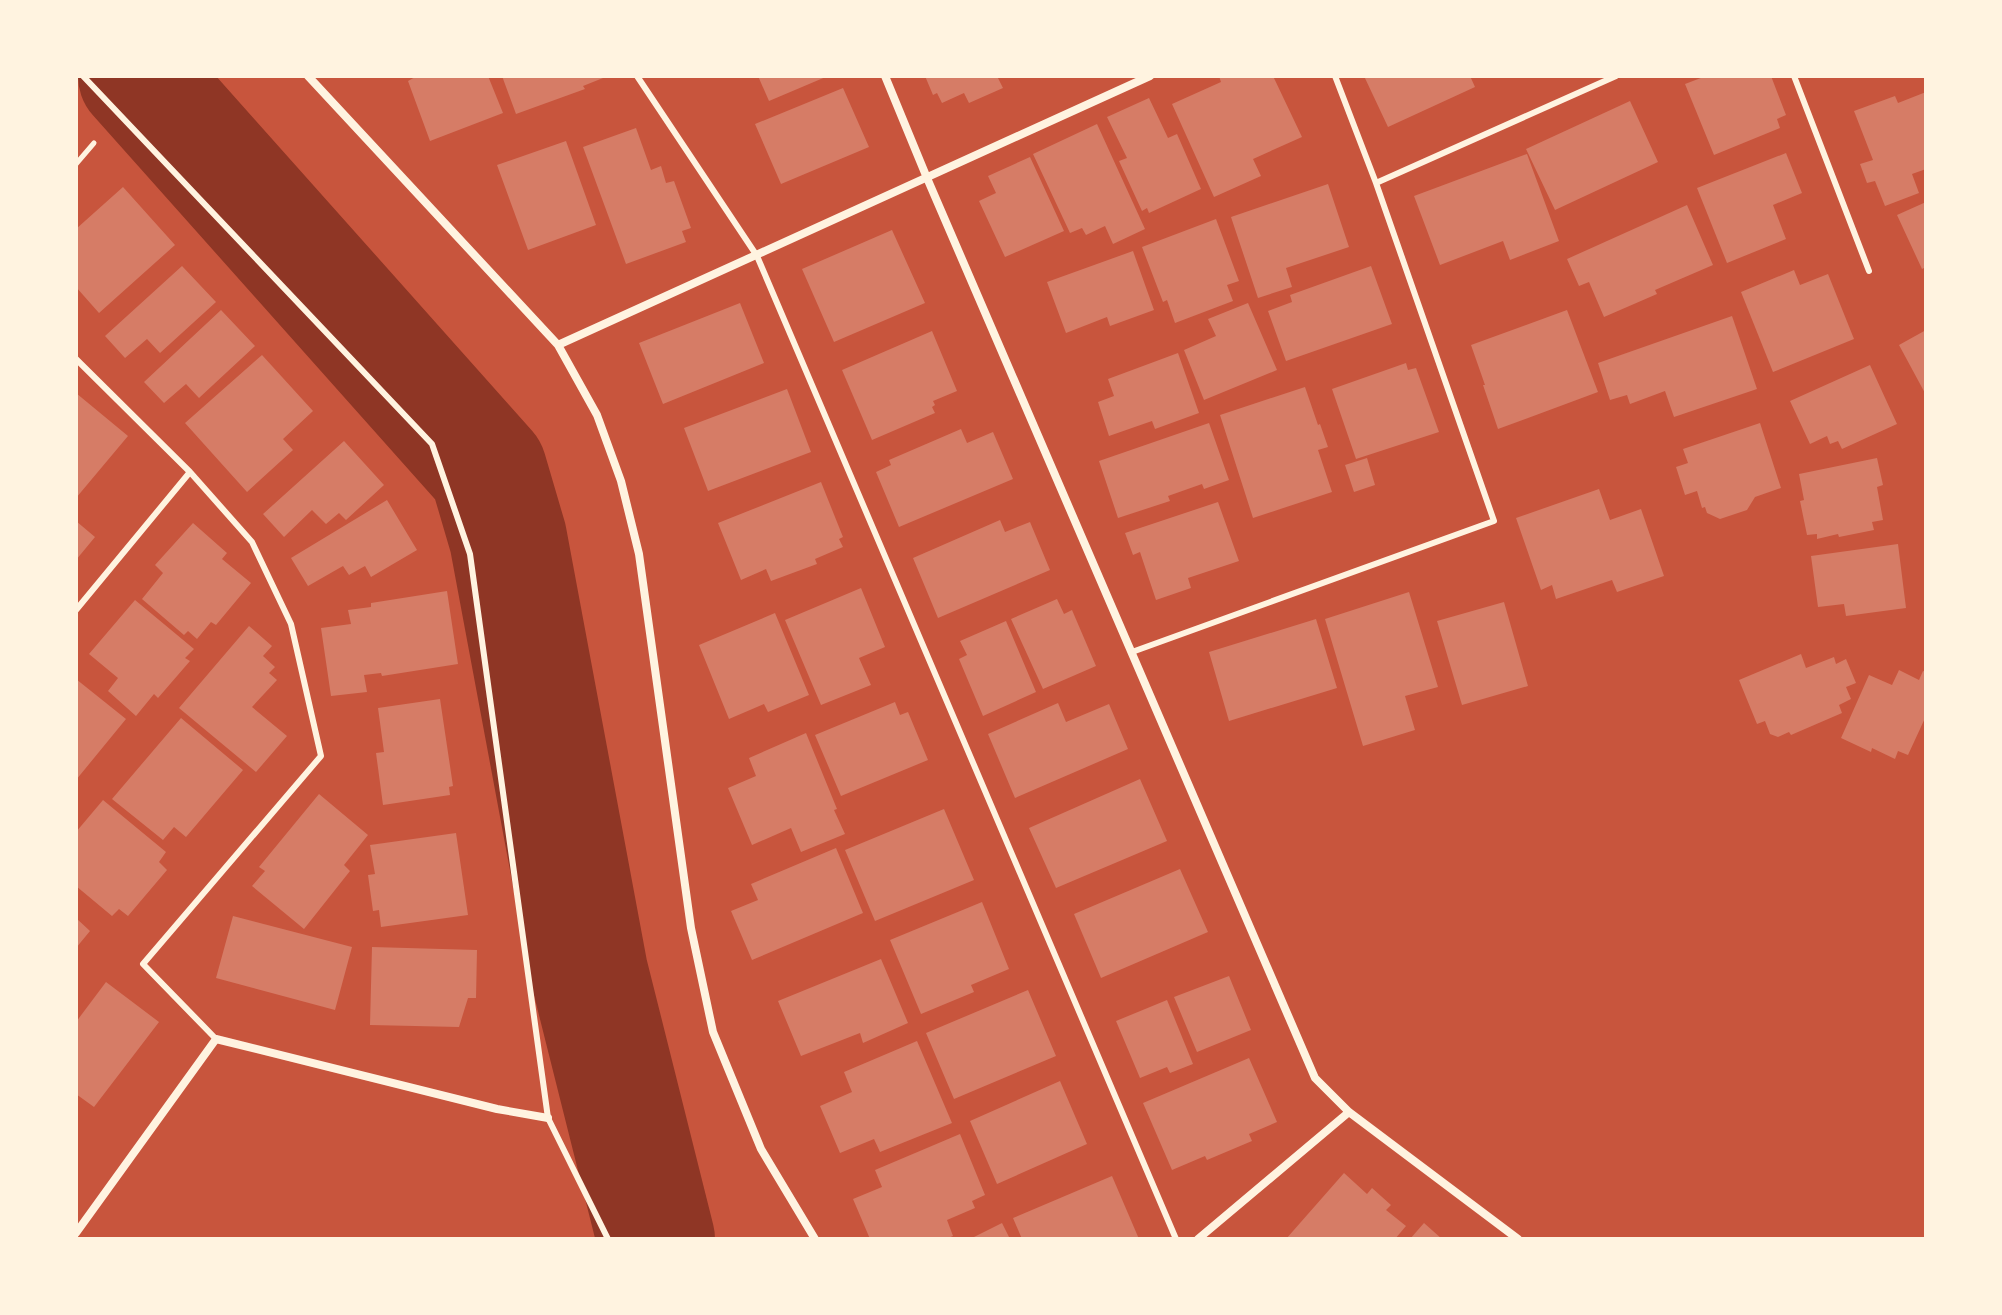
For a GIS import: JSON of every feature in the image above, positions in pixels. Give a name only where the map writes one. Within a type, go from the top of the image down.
[{"type":"street","points":[[308,76],[558,345],[597,415],[621,481],[639,554],[691,928],[713,1032],[761,1149],[815,1239]]},
{"type":"street","points":[[885,76],[1315,1078],[1349,1112],[1518,1239]]},
{"type":"street","points":[[558,345],[1150,76]]},
{"type":"street","points":[[76,1233],[216,1039],[497,1109],[548,1118]]},
{"type":"street","points":[[1198,1239],[1349,1112]]},
{"type":"lane","points":[[83,76],[432,444],[470,554],[548,1118],[608,1239]]},
{"type":"lane","points":[[637,76],[757,256],[1176,1239]]},
{"type":"lane","points":[[1132,652],[1494,521],[1376,183],[1335,76]]},
{"type":"lane","points":[[1376,183],[1616,76]]},
{"type":"lane","points":[[1794,76],[1869,271]]},
{"type":"lane","points":[[76,359],[190,472],[252,542],[291,624],[321,756],[143,964],[216,1039]]},
{"type":"lane","points":[[76,610],[190,472]]},
{"type":"building","points":[[417,76],[488,76],[503,113],[430,141],[408,81]]},
{"type":"building","points":[[502,76],[608,76],[583,86],[585,89],[516,114]]},
{"type":"building","points":[[758,76],[828,76],[769,101]]},
{"type":"building","points":[[925,76],[997,76],[1003,88],[969,103],[964,93],[942,103],[937,93],[933,95]]},
{"type":"building","points":[[1219,76],[1273,76],[1302,137],[1253,159],[1261,176],[1214,197],[1172,104],[1221,82]]},
{"type":"building","points":[[1364,76],[1470,76],[1475,87],[1388,127]]},
{"type":"building","points":[[1706,76],[1771,76],[1786,115],[1777,119],[1780,128],[1714,155],[1685,84]]},
{"type":"building","points":[[843,88],[869,147],[781,184],[755,124]]},
{"type":"building","points":[[1926,92],[1926,169],[1912,174],[1919,193],[1885,206],[1875,181],[1867,183],[1860,164],[1873,160],[1854,111],[1895,96],[1898,103]]},
{"type":"building","points":[[1149,98],[1168,138],[1177,134],[1201,189],[1149,213],[1147,208],[1142,211],[1119,161],[1127,158],[1107,117]]},
{"type":"building","points":[[1630,101],[1658,162],[1555,210],[1526,149]]},
{"type":"building","points":[[1097,124],[1145,229],[1113,244],[1105,226],[1086,235],[1082,228],[1070,233],[1033,154]]},
{"type":"building","points":[[636,128],[651,170],[661,166],[666,183],[674,181],[691,228],[682,231],[686,242],[626,264],[583,147]]},
{"type":"building","points":[[566,141],[596,225],[528,250],[497,165]]},
{"type":"building","points":[[1786,153],[1802,193],[1773,205],[1786,239],[1727,263],[1697,188]]},
{"type":"building","points":[[1527,154],[1559,241],[1510,260],[1503,241],[1440,265],[1414,196]]},
{"type":"building","points":[[1030,157],[1064,231],[1005,257],[979,201],[996,193],[988,176]]},
{"type":"building","points":[[1328,184],[1349,247],[1286,268],[1292,287],[1258,298],[1231,217]]},
{"type":"building","points":[[123,187],[175,245],[99,313],[76,287],[76,229]]},
{"type":"building","points":[[1926,202],[1926,267],[1922,269],[1897,215]]},
{"type":"building","points":[[1687,205],[1713,265],[1655,290],[1657,294],[1604,317],[1589,282],[1579,286],[1567,259]]},
{"type":"building","points":[[1216,219],[1239,281],[1227,285],[1233,301],[1175,323],[1167,300],[1163,302],[1142,247]]},
{"type":"building","points":[[892,230],[925,303],[834,342],[802,269]]},
{"type":"building","points":[[1133,251],[1154,310],[1110,326],[1107,317],[1066,333],[1047,282]]},
{"type":"building","points":[[182,266],[216,302],[160,353],[147,339],[125,358],[105,336]]},
{"type":"building","points":[[1371,266],[1392,324],[1286,361],[1268,311],[1292,302],[1290,295]]},
{"type":"building","points":[[1794,270],[1800,285],[1828,274],[1854,339],[1773,372],[1741,292]]},
{"type":"building","points":[[740,303],[764,363],[663,404],[639,343]]},
{"type":"building","points":[[1248,303],[1277,370],[1204,400],[1184,350],[1216,336],[1208,319]]},
{"type":"building","points":[[221,310],[255,346],[199,398],[186,384],[164,403],[144,382]]},
{"type":"building","points":[[1567,310],[1598,392],[1498,429],[1471,345]]},
{"type":"building","points":[[1732,316],[1757,389],[1674,417],[1665,391],[1630,404],[1627,395],[1610,400],[1598,363]]},
{"type":"building","points":[[1926,330],[1926,395],[1899,345]]},
{"type":"building","points":[[932,331],[957,391],[933,401],[935,413],[872,440],[842,370]]},
{"type":"building","points":[[1178,353],[1199,413],[1155,429],[1152,421],[1109,436],[1098,402],[1114,396],[1108,379]]},
{"type":"building","points":[[262,355],[313,411],[283,439],[293,450],[247,492],[185,423]]},
{"type":"building","points":[[1406,363],[1408,370],[1416,368],[1439,432],[1356,459],[1332,389]]},
{"type":"building","points":[[1870,365],[1897,424],[1842,449],[1838,441],[1830,444],[1827,436],[1810,444],[1790,401]]},
{"type":"building","points":[[1305,387],[1328,447],[1318,450],[1332,492],[1253,518],[1220,415]]},
{"type":"building","points":[[787,389],[811,452],[708,491],[684,428]]},
{"type":"building","points":[[76,393],[128,436],[76,498]]},
{"type":"building","points":[[1209,423],[1229,480],[1204,489],[1202,484],[1168,496],[1170,501],[1118,518],[1099,461]]},
{"type":"building","points":[[1760,423],[1781,488],[1755,497],[1747,510],[1720,519],[1707,513],[1705,507],[1702,508],[1697,491],[1685,495],[1676,467],[1688,463],[1683,449]]},
{"type":"building","points":[[961,429],[967,443],[993,432],[1013,479],[899,527],[876,472],[891,465],[889,460]]},
{"type":"building","points":[[344,441],[384,485],[346,520],[339,513],[326,524],[312,510],[284,537],[263,514]]},
{"type":"building","points":[[1367,458],[1375,485],[1354,492],[1345,465]]},
{"type":"building","points":[[1877,458],[1883,485],[1877,487],[1883,520],[1872,522],[1874,530],[1817,539],[1817,534],[1807,535],[1800,501],[1804,500],[1799,474]]},
{"type":"building","points":[[821,482],[843,537],[839,539],[843,547],[815,559],[817,564],[771,581],[766,569],[741,580],[718,523]]},
{"type":"building","points":[[1599,489],[1610,520],[1641,509],[1664,576],[1617,592],[1612,580],[1556,599],[1552,585],[1541,590],[1516,518]]},
{"type":"building","points":[[387,500],[417,550],[371,577],[365,566],[349,575],[343,566],[308,586],[291,558]]},
{"type":"building","points":[[1218,502],[1239,561],[1188,578],[1191,588],[1156,600],[1140,552],[1133,555],[1125,533]]},
{"type":"building","points":[[1000,520],[1005,532],[1030,522],[1050,570],[938,618],[913,558]]},
{"type":"building","points":[[76,521],[95,537],[76,560]]},
{"type":"building","points":[[193,523],[227,553],[222,559],[251,583],[216,625],[211,622],[197,639],[188,631],[184,635],[142,599],[163,573],[155,565]]},
{"type":"building","points":[[1898,544],[1906,608],[1846,616],[1844,604],[1818,607],[1811,556]]},
{"type":"building","points":[[861,588],[885,647],[859,658],[871,685],[821,705],[785,620]]},
{"type":"building","points":[[447,591],[458,664],[382,676],[381,673],[364,675],[367,692],[331,696],[321,628],[351,624],[348,610],[371,607],[371,603]]},
{"type":"building","points":[[1409,592],[1438,687],[1405,696],[1415,730],[1363,746],[1325,619]]},
{"type":"building","points":[[1057,599],[1064,614],[1072,610],[1096,666],[1043,689],[1011,619]]},
{"type":"building","points":[[135,600],[194,649],[185,658],[190,661],[158,698],[154,694],[136,716],[108,691],[118,678],[89,654]]},
{"type":"building","points":[[1504,602],[1528,686],[1462,705],[1437,621]]},
{"type":"building","points":[[775,613],[809,695],[768,712],[764,704],[729,719],[699,645]]},
{"type":"building","points":[[1316,619],[1337,688],[1229,721],[1209,652]]},
{"type":"building","points":[[1006,621],[1036,692],[983,716],[959,659],[967,655],[960,641]]},
{"type":"building","points":[[249,626],[272,646],[263,656],[275,667],[269,673],[277,680],[252,707],[287,736],[256,772],[179,708]]},
{"type":"building","points":[[1801,654],[1806,668],[1834,657],[1836,664],[1846,659],[1856,683],[1846,687],[1851,699],[1839,705],[1842,713],[1791,735],[1789,732],[1778,737],[1770,734],[1765,721],[1757,724],[1739,680]]},
{"type":"building","points":[[1899,670],[1919,680],[1923,671],[1926,672],[1926,716],[1908,755],[1898,751],[1895,759],[1841,738],[1869,675],[1892,685]]},
{"type":"building","points":[[76,679],[126,719],[76,780]]},
{"type":"building","points":[[440,699],[453,786],[449,787],[450,795],[383,805],[376,753],[384,752],[378,708]]},
{"type":"building","points":[[895,702],[900,715],[908,712],[928,760],[841,796],[815,735]]},
{"type":"building","points":[[1058,703],[1066,722],[1109,704],[1128,749],[1015,798],[988,734]]},
{"type":"building","points":[[181,718],[243,770],[186,837],[174,827],[163,840],[112,799]]},
{"type":"building","points":[[806,733],[845,834],[801,852],[791,828],[752,845],[728,788],[756,776],[749,758]]},
{"type":"building","points":[[1140,779],[1167,841],[1056,888],[1029,828]]},
{"type":"building","points":[[319,794],[368,835],[344,865],[350,871],[304,929],[252,886],[265,871],[259,867]]},
{"type":"building","points":[[103,800],[166,852],[159,862],[167,870],[128,916],[119,909],[112,916],[76,886],[76,832]]},
{"type":"building","points":[[944,809],[974,880],[875,921],[845,850]]},
{"type":"building","points":[[456,833],[468,915],[381,927],[379,910],[373,911],[368,875],[375,874],[370,845]]},
{"type":"building","points":[[836,848],[863,913],[752,960],[731,911],[758,900],[751,884]]},
{"type":"building","points":[[1180,869],[1208,932],[1101,978],[1074,914]]},
{"type":"building","points":[[982,902],[1009,969],[971,985],[974,992],[921,1014],[890,940]]},
{"type":"building","points":[[233,916],[352,947],[335,1010],[216,978]]},
{"type":"building","points":[[76,918],[90,931],[76,948]]},
{"type":"building","points":[[372,947],[477,950],[476,998],[468,998],[459,1027],[370,1025]]},
{"type":"building","points":[[881,959],[908,1023],[863,1043],[860,1033],[801,1056],[778,1001]]},
{"type":"building","points":[[1229,976],[1251,1030],[1197,1052],[1174,997]]},
{"type":"building","points":[[106,982],[159,1022],[94,1107],[76,1094],[76,1022]]},
{"type":"building","points":[[1028,990],[1056,1056],[954,1099],[926,1033]]},
{"type":"building","points":[[1167,1000],[1193,1064],[1170,1073],[1167,1067],[1140,1078],[1116,1021]]},
{"type":"building","points":[[917,1041],[952,1123],[880,1152],[874,1139],[840,1153],[820,1106],[852,1092],[844,1072]]},
{"type":"building","points":[[1249,1058],[1277,1122],[1249,1134],[1252,1141],[1207,1160],[1205,1156],[1172,1170],[1143,1103]]},
{"type":"building","points":[[1060,1081],[1087,1144],[997,1184],[970,1121]]},
{"type":"building","points":[[960,1134],[985,1195],[972,1201],[975,1208],[947,1220],[953,1236],[946,1239],[870,1239],[853,1199],[882,1187],[875,1170]]},
{"type":"building","points":[[1344,1173],[1367,1194],[1372,1188],[1391,1205],[1386,1210],[1406,1226],[1395,1239],[1286,1239]]},
{"type":"building","points":[[1112,1176],[1139,1239],[1022,1239],[1013,1218]]},
{"type":"building","points":[[1002,1223],[1010,1239],[970,1239]]},
{"type":"building","points":[[1424,1223],[1442,1239],[1410,1239]]},
{"type":"waterway","points":[[137,76],[488,470],[508,538],[589,972],[656,1239]]}]
